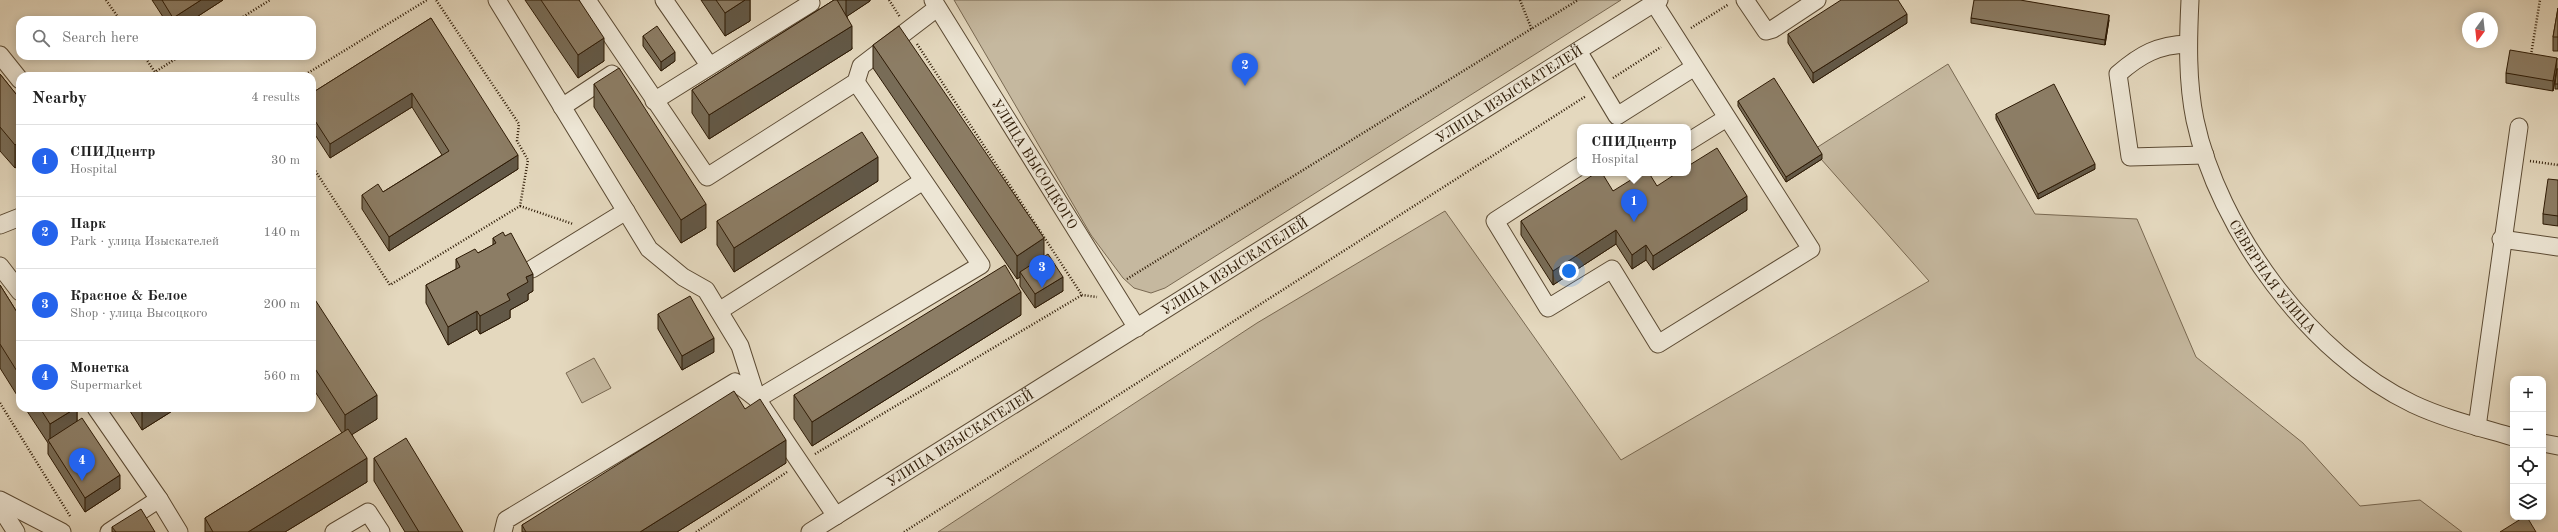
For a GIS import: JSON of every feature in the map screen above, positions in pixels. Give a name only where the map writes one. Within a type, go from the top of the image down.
[{"type":"street","points":[[497,0],[649,249],[683,277],[706,290],[740,346],[757,399],[836,516]]},
{"type":"street","points":[[587,0],[707,177],[856,82],[861,66],[908,30],[935,4]]},
{"type":"street","points":[[664,0],[709,65]]},
{"type":"street","points":[[654,100],[811,3],[809,0]]},
{"type":"street","points":[[1745,0],[1766,31],[1773,29],[1817,0]]},
{"type":"street","name":"СЕВЕРНАЯ УЛИЦА","points":[[2190,0],[2188,44],[2195,119],[2205,155],[2221,198],[2245,244],[2275,286],[2309,326],[2349,361],[2379,384],[2412,404],[2445,418],[2510,436]]},
{"type":"street","points":[[1577,168],[1494,221],[1548,308],[1612,269],[1658,344],[1810,249],[1693,68],[1675,38],[1657,2]]},
{"type":"street","name":"УЛИЦА ИЗЫСКАТЕЛЕЙ","points":[[810,532],[1657,2]]},
{"type":"street","name":"УЛИЦА ВЫСОЦКОГО","points":[[935,4],[1137,328]]},
{"type":"street","points":[[2188,44],[2167,45],[2137,58],[2118,74],[2130,157],[2205,155]]},
{"type":"street","points":[[1578,51],[1620,122],[1693,68]]},
{"type":"street","points":[[0,55],[16,75]]},
{"type":"street","points":[[562,107],[630,63]]},
{"type":"street","points":[[757,399],[981,265],[856,82]]},
{"type":"street","points":[[1691,140],[1725,119]]},
{"type":"street","points":[[2477,427],[2502,239],[2519,127]]},
{"type":"street","points":[[719,311],[923,181]]},
{"type":"street","points":[[532,269],[626,211]]},
{"type":"street","points":[[0,225],[16,219]]},
{"type":"street","points":[[2502,239],[2558,247]]},
{"type":"street","points":[[0,266],[16,287]]},
{"type":"street","points":[[503,532],[506,520],[735,382],[757,399]]},
{"type":"street","points":[[99,412],[179,532]]},
{"type":"street","points":[[2546,444],[2558,446]]},
{"type":"street","points":[[0,500],[67,526]]},
{"type":"street","points":[[110,532],[159,500]]},
{"type":"street","points":[[0,507],[16,532]]},
{"type":"street","points":[[334,532],[368,512],[381,532]]},
{"type":"path","points":[[106,0],[117,16]]},
{"type":"path","points":[[244,16],[270,0]]},
{"type":"path","points":[[309,72],[427,0]]},
{"type":"path","points":[[316,172],[390,285],[520,206],[528,160],[517,141],[519,124],[436,0]]},
{"type":"path","points":[[889,0],[1082,295]]},
{"type":"path","points":[[1520,0],[1532,30]]},
{"type":"path","points":[[696,532],[800,463],[1082,295],[1098,297],[1113,289],[1148,264],[1532,30],[1578,0]]},
{"type":"path","points":[[904,532],[1735,0]]},
{"type":"path","points":[[2530,59],[2540,0]]},
{"type":"path","points":[[147,60],[155,72],[174,60]]},
{"type":"path","points":[[2514,159],[2558,165]]},
{"type":"path","points":[[520,206],[593,231]]},
{"type":"path","points":[[0,403],[67,526]]},
{"type":"shaded area","points":[[954,0],[1621,0],[1165,288],[1151,293],[1134,288],[1123,278],[1091,235]]},
{"type":"shaded area","points":[[1948,64],[2035,214],[2137,219],[2196,357],[2303,443],[2360,506],[2420,500],[2462,532],[938,532],[1257,323],[1445,211],[1621,460],[1929,281],[1813,150]]},
{"type":"shaded area","points":[[594,358],[611,388],[582,403],[566,373]]},
{"type":"building","points":[[162,0],[201,0],[176,16],[172,16]]},
{"type":"building","points":[[541,0],[579,0],[604,38],[578,55]]},
{"type":"building","points":[[716,0],[745,0],[725,13]]},
{"type":"building","points":[[834,0],[837,0],[852,26],[709,115],[692,90]]},
{"type":"building","points":[[1841,0],[1898,0],[1907,14],[1813,73],[1788,34]]},
{"type":"building","points":[[1974,0],[2020,0],[2109,15],[2105,40],[1971,18]]},
{"type":"building","points":[[2558,8],[2558,37],[2553,37]]},
{"type":"building","points":[[431,18],[518,155],[389,237],[362,195],[378,184],[383,192],[449,151],[412,93],[330,144],[316,122],[316,90]]},
{"type":"building","points":[[657,26],[675,52],[661,62],[643,36]]},
{"type":"building","points":[[899,26],[1044,238],[1017,256],[873,45]]},
{"type":"building","points":[[2510,50],[2557,58],[2553,81],[2506,73]]},
{"type":"building","points":[[619,68],[706,204],[681,220],[594,84]]},
{"type":"building","points":[[2557,69],[2558,84],[2555,84]]},
{"type":"building","points":[[0,74],[16,94],[16,144],[15,145],[0,127]]},
{"type":"building","points":[[1774,78],[1822,154],[1786,177],[1738,101]]},
{"type":"building","points":[[2054,84],[2095,164],[2038,194],[1996,114]]},
{"type":"building","points":[[862,132],[878,157],[734,248],[717,221]]},
{"type":"building","points":[[1717,148],[1747,196],[1653,256],[1646,245],[1632,255],[1616,230],[1553,271],[1521,221],[1591,176],[1604,176],[1613,191],[1637,176],[1651,176],[1657,186],[1672,176],[1691,176],[1691,164]]},
{"type":"building","points":[[2548,179],[2558,180],[2558,216],[2543,214]]},
{"type":"building","points":[[503,232],[505,236],[511,233],[533,274],[526,277],[528,282],[507,294],[510,300],[480,316],[477,311],[448,327],[426,285],[460,267],[456,259],[475,249],[478,253],[496,243],[493,238]]},
{"type":"building","points":[[1048,254],[1063,277],[1035,294],[1020,272]]},
{"type":"building","points":[[1005,265],[1021,292],[812,422],[794,395]]},
{"type":"building","points":[[0,285],[16,311],[16,370],[0,344]]},
{"type":"building","points":[[690,296],[714,338],[682,356],[658,314]]},
{"type":"building","points":[[316,301],[377,395],[345,415],[316,370]]},
{"type":"building","points":[[734,391],[745,409],[760,399],[786,440],[640,532],[526,532],[522,525]]},
{"type":"building","points":[[42,412],[70,412],[50,424]]},
{"type":"building","points":[[82,418],[120,475],[85,498],[48,440]]},
{"type":"building","points":[[348,429],[367,458],[248,532],[213,532],[205,518]]},
{"type":"building","points":[[406,438],[463,532],[419,532],[374,458]]},
{"type":"building","points":[[141,509],[155,532],[116,532],[112,527]]},
{"type":"building","points":[[2519,520],[2529,520],[2536,532],[2500,532]]},
{"type":"place","name":"Парк","points":[[1245,86]]},
{"type":"place","name":"СПИДцентр","points":[[1634,222]]},
{"type":"place","name":"Красное & Белое","points":[[1042,288]]},
{"type":"place","name":"Монетка","points":[[82,481]]}]
